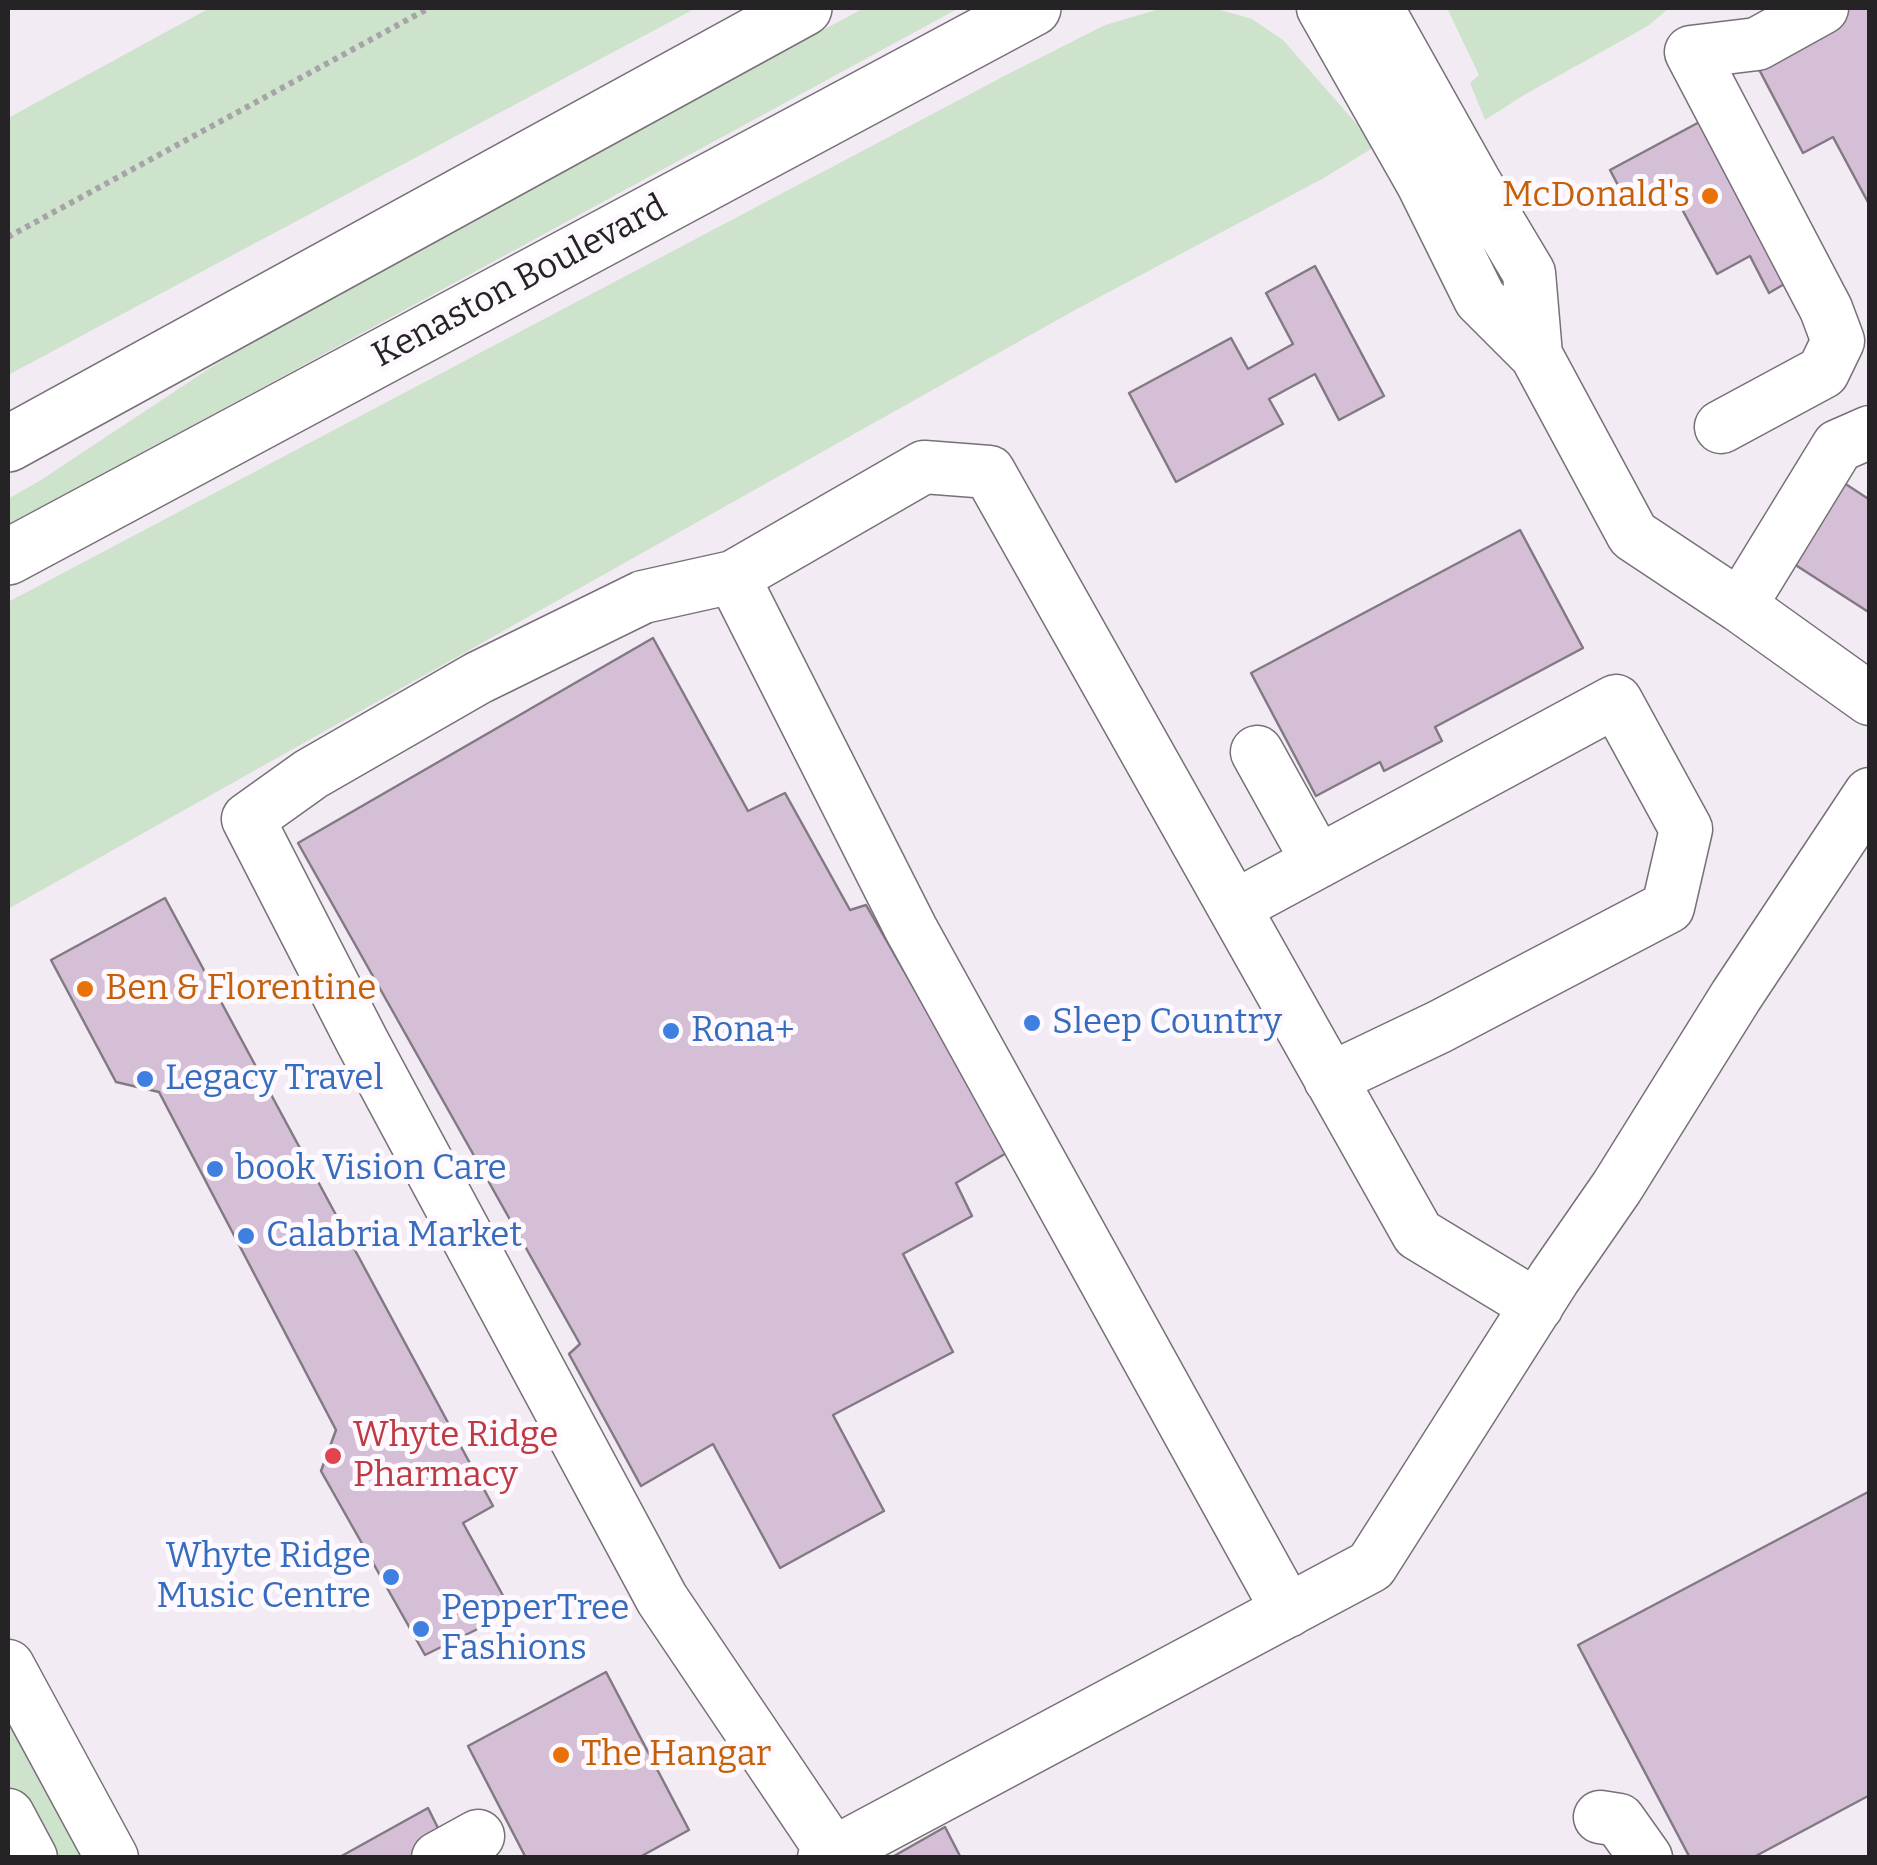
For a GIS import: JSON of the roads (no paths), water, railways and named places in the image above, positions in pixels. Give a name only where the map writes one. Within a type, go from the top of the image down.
[{"type":"main road","points":[[8,444],[804,8]]},
{"type":"main road","name":"Kenaston Boulevard","points":[[8,557],[1033,8]]},
{"type":"street","points":[[1278,8],[1298,16],[1376,26]]},
{"type":"street","points":[[1323,8],[1376,26]]},
{"type":"street","points":[[1715,415],[1822,372],[1838,341],[1826,309],[1691,52],[1758,44],[1822,8]]},
{"type":"street","points":[[1376,26],[1423,184],[1480,299],[1536,355],[1633,535],[1870,699]]},
{"type":"street","points":[[1740,606],[1838,446],[1870,432]]},
{"type":"street","points":[[1537,1306],[1418,1234],[989,472],[924,467],[733,577],[643,598],[495,670],[311,774],[248,818],[372,1060],[662,1599],[828,1855],[1371,1566],[1870,794]]},
{"type":"street","points":[[733,577],[912,929],[1288,1611]]},
{"type":"street","points":[[1234,908],[1616,701],[1686,829],[1668,907],[1439,1027],[1330,1079]]},
{"type":"street","points":[[1257,752],[1318,862]]},
{"type":"street","points":[[8,1666],[112,1858]]},
{"type":"street","points":[[8,1815],[31,1858]]},
{"type":"street","points":[[1600,1817],[1619,1820],[1646,1858]]},
{"type":"place","name":"McDonald's","points":[[1710,196]]},
{"type":"place","name":"Ben & Florentine","points":[[85,989]]},
{"type":"place","name":"Sleep Country","points":[[1032,1023]]},
{"type":"place","name":"Rona+","points":[[671,1031]]},
{"type":"place","name":"Legacy Travel","points":[[145,1079]]},
{"type":"place","name":"book Vision Care","points":[[215,1169]]},
{"type":"place","name":"Calabria Market","points":[[246,1236]]},
{"type":"place","name":"Whyte Ridge Pharmacy","points":[[333,1456]]},
{"type":"place","name":"Whyte Ridge Music Centre","points":[[391,1577]]},
{"type":"place","name":"PepperTree Fashions","points":[[421,1629]]},
{"type":"place","name":"The Hangar","points":[[561,1755]]}]
